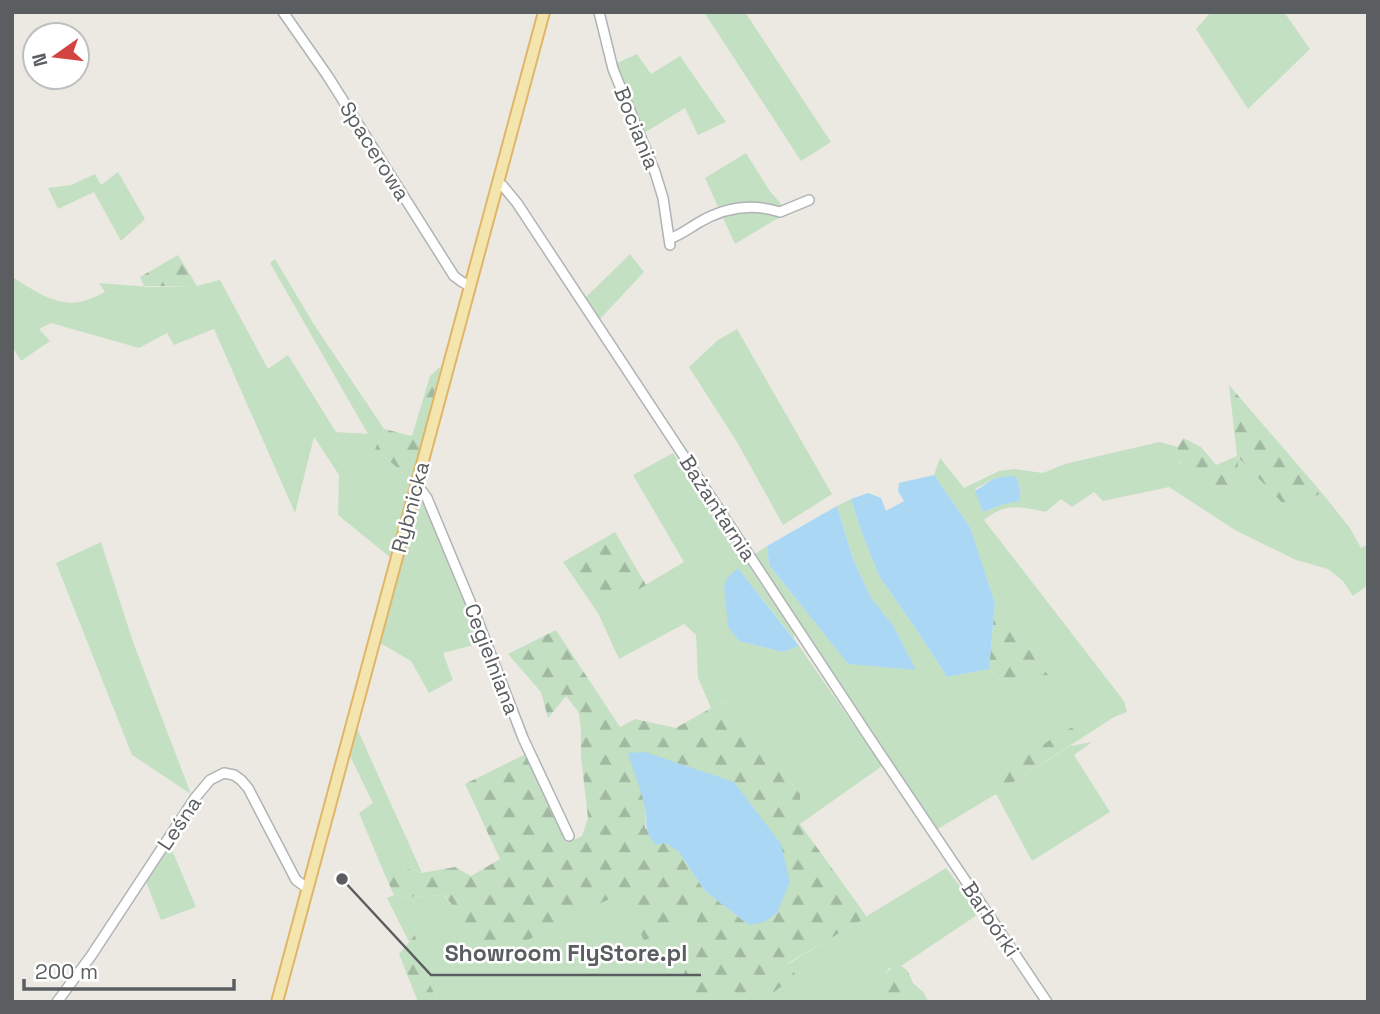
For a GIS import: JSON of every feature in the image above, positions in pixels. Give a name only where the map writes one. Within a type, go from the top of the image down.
[{"type":"main road","name":"Rybnicka","points":[[277,1002],[544,12]]},
{"type":"street","name":"Spacerowa","points":[[283,12],[327,75],[454,275],[470,286]]},
{"type":"street","name":"Bociania","points":[[599,12],[613,69],[663,198],[669,242],[715,214],[748,206],[780,212],[809,200]]},
{"type":"street","name":"Bażantarnia","points":[[498,184],[507,189],[517,203],[873,743],[937,835]]},
{"type":"street","name":"Cegielniana","points":[[416,483],[427,498],[523,738],[569,836]]},
{"type":"street","name":"Leśna","points":[[57,1002],[91,956],[195,797],[209,780],[224,773],[234,775],[248,788],[296,880],[307,887]]},
{"type":"street","name":"Barbórki","points":[[937,835],[1047,1002]]},
{"type":"green space","points":[[704,12],[745,12],[831,142],[801,161]]},
{"type":"green space","points":[[1211,12],[1284,12],[1310,49],[1248,109],[1196,29]]},
{"type":"green space","points":[[637,54],[651,74],[680,56],[726,122],[698,135],[685,108],[644,133],[616,69],[617,63]]},
{"type":"green space","points":[[746,153],[769,190],[788,212],[735,244],[705,178]]},
{"type":"green space","points":[[118,172],[145,219],[121,241],[94,192],[58,209],[48,188],[71,185],[95,174],[101,185]]},
{"type":"green space","points":[[630,254],[644,272],[600,319],[584,299]]},
{"type":"green space","points":[[178,255],[197,286],[144,286],[140,277]]},
{"type":"green space","points":[[275,259],[313,323],[384,429],[375,449],[413,481],[391,558],[338,515],[339,475],[314,437],[295,513],[214,329],[174,345],[167,333],[139,348],[51,323],[39,329],[50,341],[21,361],[12,346],[14,278],[47,297],[74,303],[105,292],[99,283],[150,287],[197,286],[220,280],[268,369],[288,355],[336,432],[368,434],[270,263]]},
{"type":"green space","points":[[737,329],[832,494],[783,525],[737,442],[689,367],[718,340]]},
{"type":"green space","points":[[441,366],[413,481],[375,449],[384,429],[412,436],[430,376]]},
{"type":"green space","points":[[1229,385],[1322,493],[1288,509],[1238,457],[1237,484],[1214,487],[1191,473],[1178,461],[1178,447],[1183,438],[1201,447],[1216,465],[1237,456]]},
{"type":"green space","points":[[1159,442],[1178,447],[1178,462],[1214,487],[1237,456],[1288,509],[1322,493],[1350,528],[1361,548],[1368,544],[1368,585],[1353,596],[1343,581],[1328,569],[1296,560],[1235,530],[1169,487],[1103,501],[1094,492],[1072,507],[1061,499],[1046,512],[1006,508],[984,520],[1124,701],[1127,712],[1088,734],[1080,723],[996,793],[1070,746],[1092,742],[1074,755],[1110,812],[1032,861],[996,794],[936,830],[753,555],[767,546],[769,565],[848,664],[915,669],[893,625],[871,598],[853,559],[837,506],[851,499],[879,576],[947,677],[989,669],[999,679],[1047,674],[995,603],[970,527],[934,475],[940,458],[964,488],[999,471],[1014,469],[1043,473],[1065,464]],"holes":[[[1015,477],[1021,495],[983,512],[975,489],[993,479]]]},
{"type":"green space","points":[[673,453],[793,632],[794,639],[738,568],[724,585],[729,628],[739,641],[783,652],[799,646],[882,766],[800,824],[800,794],[725,700],[711,708],[698,678],[696,635],[684,624],[619,659],[598,613],[684,562],[633,475]]},
{"type":"green space","points":[[418,496],[424,498],[481,643],[443,653],[453,680],[429,693],[411,661],[380,643]]},
{"type":"green space","points":[[615,532],[646,585],[598,613],[563,562]]},
{"type":"green space","points":[[101,542],[133,642],[191,794],[132,755],[56,563]]},
{"type":"green space","points":[[995,603],[1048,675],[999,679],[989,669]]},
{"type":"green space","points":[[556,630],[620,727],[635,719],[676,728],[725,700],[800,794],[800,824],[867,917],[788,963],[796,976],[760,1002],[677,1002],[699,913],[644,941],[632,913],[640,897],[633,887],[488,960],[444,895],[394,895],[382,868],[405,868],[422,873],[455,867],[471,876],[500,859],[465,784],[526,754],[567,843],[582,836],[588,818],[579,713],[566,696],[548,718],[541,692],[508,654]],"holes":[[[646,811],[749,925],[705,891],[678,851],[645,828]]]},
{"type":"green space","points":[[1080,723],[1088,734],[996,793],[996,776]]},
{"type":"green space","points":[[356,726],[422,873],[405,868],[382,868],[359,813],[373,803],[348,752]]},
{"type":"green space","points":[[169,843],[196,907],[161,920],[145,879]]},
{"type":"green space","points":[[946,868],[980,913],[901,966],[888,969],[876,994],[885,1002],[760,1002],[795,976],[788,964]]},
{"type":"green space","points":[[633,887],[640,897],[700,912],[677,1002],[438,1002],[422,967],[415,936],[409,942],[387,898],[394,895],[443,895],[458,912],[488,959]]},
{"type":"green space","points":[[415,935],[422,967],[438,1002],[418,1002],[399,954]]},
{"type":"green space","points":[[894,966],[907,970],[913,983],[924,993],[928,1002],[885,1002],[876,994],[874,987],[879,979]]},
{"type":"water","points":[[934,475],[970,527],[995,603],[989,669],[947,677],[879,576],[851,499],[868,493],[881,498],[886,511],[904,501],[898,491],[899,483]]},
{"type":"water","points":[[1016,477],[1020,489],[1019,501],[983,512],[975,491],[993,479]]},
{"type":"water","points":[[837,506],[853,559],[871,598],[893,625],[916,670],[848,664],[769,565],[767,546]]},
{"type":"water","points":[[738,568],[799,646],[783,652],[739,641],[728,627],[724,585]]},
{"type":"water","points":[[645,752],[734,782],[781,844],[790,882],[777,913],[764,922],[749,925],[705,891],[678,851],[665,843],[656,845],[651,839],[628,753]]},
{"type":"place","name":"Showroom FlyStore.pl","points":[[342,879]]}]
